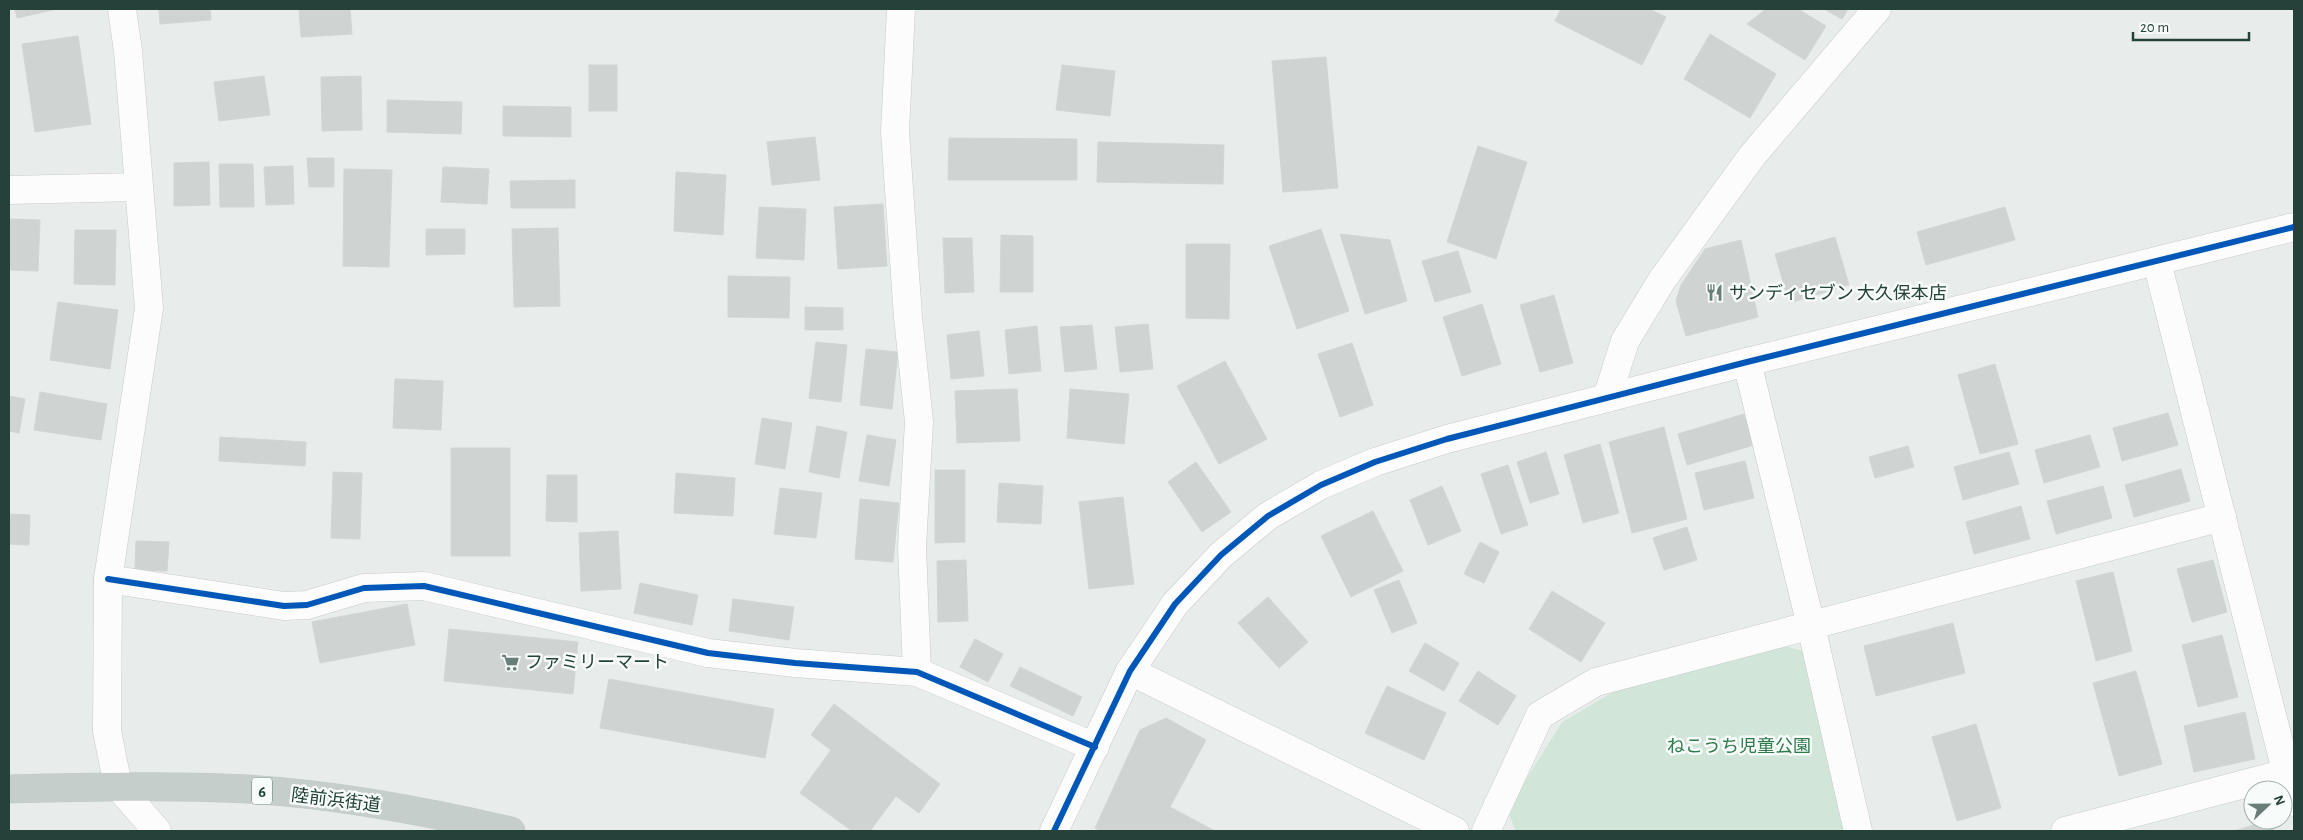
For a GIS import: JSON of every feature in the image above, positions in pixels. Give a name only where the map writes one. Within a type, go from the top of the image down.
[{"type":"highway","name":"陸前浜街道","points":[[9,789],[118,786],[248,789],[371,803],[511,831]]},
{"type":"street","points":[[122,9],[128,51],[149,308],[108,579],[107,731],[118,786],[157,831]]},
{"type":"street","points":[[901,9],[895,132],[908,317],[919,422],[912,548],[917,672]]},
{"type":"street","points":[[1607,398],[1625,341],[1662,280],[1752,156],[1877,9]]},
{"type":"street","points":[[9,190],[139,187]]},
{"type":"street","points":[[1054,831],[1130,672],[1175,604],[1221,555],[1268,516],[1314,490],[1375,462],[1448,439],[1747,362],[2294,227]]},
{"type":"street","points":[[2157,262],[2222,517],[2291,772],[2294,802]]},
{"type":"street","points":[[1747,362],[1812,626],[1858,831]]},
{"type":"street","points":[[1486,831],[1540,715],[1596,682],[2222,517]]},
{"type":"street","points":[[108,579],[284,606],[308,604],[364,588],[424,586],[708,653],[795,663],[917,672],[1095,747]]},
{"type":"street","points":[[1130,672],[1455,831]]},
{"type":"street","points":[[2065,831],[2291,772]]},
{"type":"green space","name":"ねこうち児童公園","points":[[1784,646],[1804,651],[1848,831],[1516,831],[1507,810],[1562,722],[1615,691]]},
{"type":"building","points":[[15,9],[57,9],[17,18]]},
{"type":"building","points":[[159,9],[210,9],[211,20],[160,24]]},
{"type":"building","points":[[299,9],[350,9],[352,34],[301,37]]},
{"type":"building","points":[[1561,9],[1649,9],[1666,17],[1642,65],[1555,21]]},
{"type":"building","points":[[1766,9],[1798,9],[1826,26],[1805,60],[1747,24]]},
{"type":"building","points":[[1824,9],[1848,9],[1842,19]]},
{"type":"building","points":[[1710,34],[1776,74],[1750,118],[1684,79]]},
{"type":"building","points":[[78,36],[91,124],[35,132],[22,44]]},
{"type":"building","points":[[1326,57],[1338,188],[1283,192],[1272,61]]},
{"type":"building","points":[[589,65],[617,65],[617,111],[589,111]]},
{"type":"building","points":[[1062,65],[1115,71],[1110,116],[1056,110]]},
{"type":"building","points":[[264,76],[270,115],[219,121],[214,82]]},
{"type":"building","points":[[361,76],[362,130],[322,131],[321,77]]},
{"type":"building","points":[[387,100],[462,102],[461,134],[387,132]]},
{"type":"building","points":[[503,106],[571,107],[571,137],[503,136]]},
{"type":"building","points":[[815,137],[820,180],[772,185],[767,142]]},
{"type":"building","points":[[949,138],[1077,139],[1077,180],[948,180]]},
{"type":"building","points":[[1098,142],[1224,145],[1223,184],[1097,182]]},
{"type":"building","points":[[1478,146],[1527,162],[1496,259],[1447,242]]},
{"type":"building","points":[[307,158],[334,158],[334,187],[309,187]]},
{"type":"building","points":[[209,162],[210,205],[174,206],[174,163]]},
{"type":"building","points":[[219,164],[253,164],[254,207],[220,207]]},
{"type":"building","points":[[293,166],[294,204],[266,205],[264,167]]},
{"type":"building","points":[[443,167],[489,169],[487,204],[441,202]]},
{"type":"building","points":[[344,169],[392,170],[389,267],[343,266]]},
{"type":"building","points":[[676,172],[726,175],[723,235],[674,231]]},
{"type":"building","points":[[575,180],[575,208],[511,208],[510,181]]},
{"type":"building","points":[[883,204],[887,266],[838,269],[834,207]]},
{"type":"building","points":[[759,207],[806,209],[804,260],[756,258]]},
{"type":"building","points":[[2005,207],[2015,240],[1926,265],[1917,232]]},
{"type":"building","points":[[9,219],[40,220],[38,271],[9,270]]},
{"type":"building","points":[[558,228],[560,306],[514,307],[512,229]]},
{"type":"building","points":[[426,229],[465,229],[465,254],[426,255]]},
{"type":"building","points":[[1321,229],[1349,311],[1297,329],[1269,246]]},
{"type":"building","points":[[75,230],[116,230],[115,285],[74,284]]},
{"type":"building","points":[[1340,234],[1390,240],[1407,301],[1365,314]]},
{"type":"building","points":[[1001,235],[1033,236],[1033,292],[1000,292]]},
{"type":"building","points":[[1835,237],[1849,285],[1789,303],[1775,254]]},
{"type":"building","points":[[943,238],[972,238],[974,292],[945,293]]},
{"type":"building","name":"サンディセブン 大久保本店","points":[[1741,240],[1758,317],[1686,336],[1676,301],[1681,285],[1705,249]]},
{"type":"building","points":[[1186,244],[1230,244],[1229,319],[1186,318]]},
{"type":"building","points":[[1458,251],[1471,292],[1435,302],[1422,261]]},
{"type":"building","points":[[728,276],[790,277],[789,318],[728,317]]},
{"type":"building","points":[[1554,295],[1573,363],[1540,372],[1520,305]]},
{"type":"building","points":[[58,302],[118,310],[110,369],[50,360]]},
{"type":"building","points":[[1482,304],[1501,364],[1462,376],[1443,317]]},
{"type":"building","points":[[805,307],[843,308],[843,330],[805,330]]},
{"type":"building","points":[[1148,324],[1153,369],[1120,372],[1115,327]]},
{"type":"building","points":[[1092,325],[1097,369],[1065,372],[1060,327]]},
{"type":"building","points":[[1037,326],[1041,371],[1009,374],[1005,330]]},
{"type":"building","points":[[979,331],[984,376],[951,379],[947,335]]},
{"type":"building","points":[[816,342],[847,345],[841,402],[809,398]]},
{"type":"building","points":[[1352,343],[1373,405],[1340,417],[1318,354]]},
{"type":"building","points":[[866,349],[898,352],[892,409],[860,405]]},
{"type":"building","points":[[1225,361],[1267,439],[1219,464],[1177,386]]},
{"type":"building","points":[[1995,364],[2018,444],[1980,454],[1958,375]]},
{"type":"building","points":[[395,379],[443,381],[441,430],[393,428]]},
{"type":"building","points":[[1017,389],[1020,441],[957,443],[955,391]]},
{"type":"building","points":[[1070,389],[1129,394],[1124,444],[1067,438]]},
{"type":"building","points":[[40,392],[107,404],[101,440],[34,430]]},
{"type":"building","points":[[9,396],[25,399],[19,433],[9,431]]},
{"type":"building","points":[[2168,413],[2178,445],[2122,461],[2113,428]]},
{"type":"building","points":[[1744,414],[1754,445],[1687,465],[1678,434]]},
{"type":"building","points":[[762,418],[792,423],[785,469],[755,464]]},
{"type":"building","points":[[817,426],[847,432],[839,478],[809,472]]},
{"type":"building","points":[[1664,427],[1687,519],[1632,533],[1609,442]]},
{"type":"building","points":[[867,435],[896,440],[889,486],[859,481]]},
{"type":"building","points":[[2090,435],[2100,467],[2044,483],[2035,450]]},
{"type":"building","points":[[220,437],[306,442],[305,466],[219,461]]},
{"type":"building","points":[[1600,444],[1619,513],[1583,523],[1564,455]]},
{"type":"building","points":[[1908,446],[1914,467],[1875,478],[1869,457]]},
{"type":"building","points":[[451,448],[510,448],[510,556],[451,556]]},
{"type":"building","points":[[1546,452],[1559,494],[1530,503],[1517,462]]},
{"type":"building","points":[[2009,452],[2019,484],[1963,500],[1954,467]]},
{"type":"building","points":[[1745,461],[1754,498],[1704,510],[1695,473]]},
{"type":"building","points":[[1196,462],[1231,512],[1202,532],[1168,482]]},
{"type":"building","points":[[1508,465],[1528,525],[1501,534],[1481,474]]},
{"type":"building","points":[[2181,469],[2190,501],[2134,517],[2125,485]]},
{"type":"building","points":[[935,470],[965,470],[965,542],[935,543]]},
{"type":"building","points":[[333,472],[362,473],[360,539],[331,538]]},
{"type":"building","points":[[676,473],[735,478],[733,516],[674,513]]},
{"type":"building","points":[[547,475],[577,475],[577,522],[546,521]]},
{"type":"building","points":[[999,483],[1043,486],[1041,524],[997,522]]},
{"type":"building","points":[[1442,486],[1461,531],[1428,545],[1410,500]]},
{"type":"building","points":[[2103,486],[2112,518],[2056,534],[2047,501]]},
{"type":"building","points":[[780,488],[822,493],[816,538],[774,534]]},
{"type":"building","points":[[1123,497],[1134,584],[1089,589],[1079,502]]},
{"type":"building","points":[[860,499],[899,503],[893,562],[855,559]]},
{"type":"building","points":[[2021,506],[2030,539],[1974,554],[1966,522]]},
{"type":"building","points":[[1373,511],[1403,571],[1351,597],[1321,536]]},
{"type":"building","points":[[9,514],[30,515],[29,545],[9,544]]},
{"type":"building","points":[[1687,527],[1697,560],[1664,570],[1653,538]]},
{"type":"building","points":[[618,531],[621,589],[581,591],[579,533]]},
{"type":"building","points":[[136,541],[169,542],[167,571],[135,570]]},
{"type":"building","points":[[1480,542],[1499,552],[1484,583],[1464,574]]},
{"type":"building","points":[[966,560],[968,621],[938,622],[937,561]]},
{"type":"building","points":[[2213,560],[2227,612],[2192,622],[2177,569]]},
{"type":"building","points":[[2113,572],[2132,651],[2096,661],[2076,581]]},
{"type":"building","points":[[1399,580],[1417,623],[1392,633],[1374,590]]},
{"type":"building","points":[[640,583],[698,595],[692,625],[634,613]]},
{"type":"building","points":[[1552,591],[1605,623],[1581,662],[1529,629]]},
{"type":"building","points":[[1268,597],[1308,642],[1279,668],[1238,623]]},
{"type":"building","points":[[733,599],[794,607],[789,640],[729,631]]},
{"type":"building","points":[[407,604],[415,645],[320,663],[312,622]]},
{"type":"building","points":[[1953,623],[1965,673],[1876,696],[1864,646]]},
{"type":"building","name":"ファミリーマート","points":[[449,629],[578,642],[573,694],[444,681]]},
{"type":"building","points":[[2222,635],[2238,697],[2198,707],[2182,645]]},
{"type":"building","points":[[975,639],[1003,654],[988,682],[960,667]]},
{"type":"building","points":[[1425,643],[1459,663],[1444,691],[1409,671]]},
{"type":"building","points":[[1020,667],[1082,697],[1073,716],[1010,686]]},
{"type":"building","points":[[1478,671],[1516,696],[1498,725],[1459,701]]},
{"type":"building","points":[[2136,671],[2162,764],[2119,776],[2093,683]]},
{"type":"building","points":[[609,679],[774,709],[765,758],[600,728]]},
{"type":"building","points":[[1387,686],[1446,713],[1424,760],[1365,733]]},
{"type":"building","points":[[834,704],[940,784],[919,813],[896,796],[870,831],[852,831],[800,793],[831,750],[811,735]]},
{"type":"building","points":[[2245,712],[2255,759],[2194,772],[2184,726]]},
{"type":"building","points":[[1166,718],[1206,740],[1170,807],[1215,831],[1100,831],[1095,828],[1140,730]]},
{"type":"building","points":[[1976,724],[2001,808],[1957,821],[1932,737]]},
{"type":"building","points":[[2243,828],[2243,830],[2274,831],[2234,831]]},
{"type":"cycle path","points":[[1054,831],[1130,671],[1175,604],[1221,555],[1268,516],[1321,485],[1375,462],[1447,439],[1747,362],[2294,227]]},
{"type":"cycle path","points":[[108,579],[284,606],[307,605],[364,588],[424,586],[708,653],[795,663],[917,672],[1095,747]]},
{"type":"place","name":"サンディセブン 大久保本店","points":[[1715,293]]},
{"type":"place","name":"ファミリーマート","points":[[511,662]]}]
